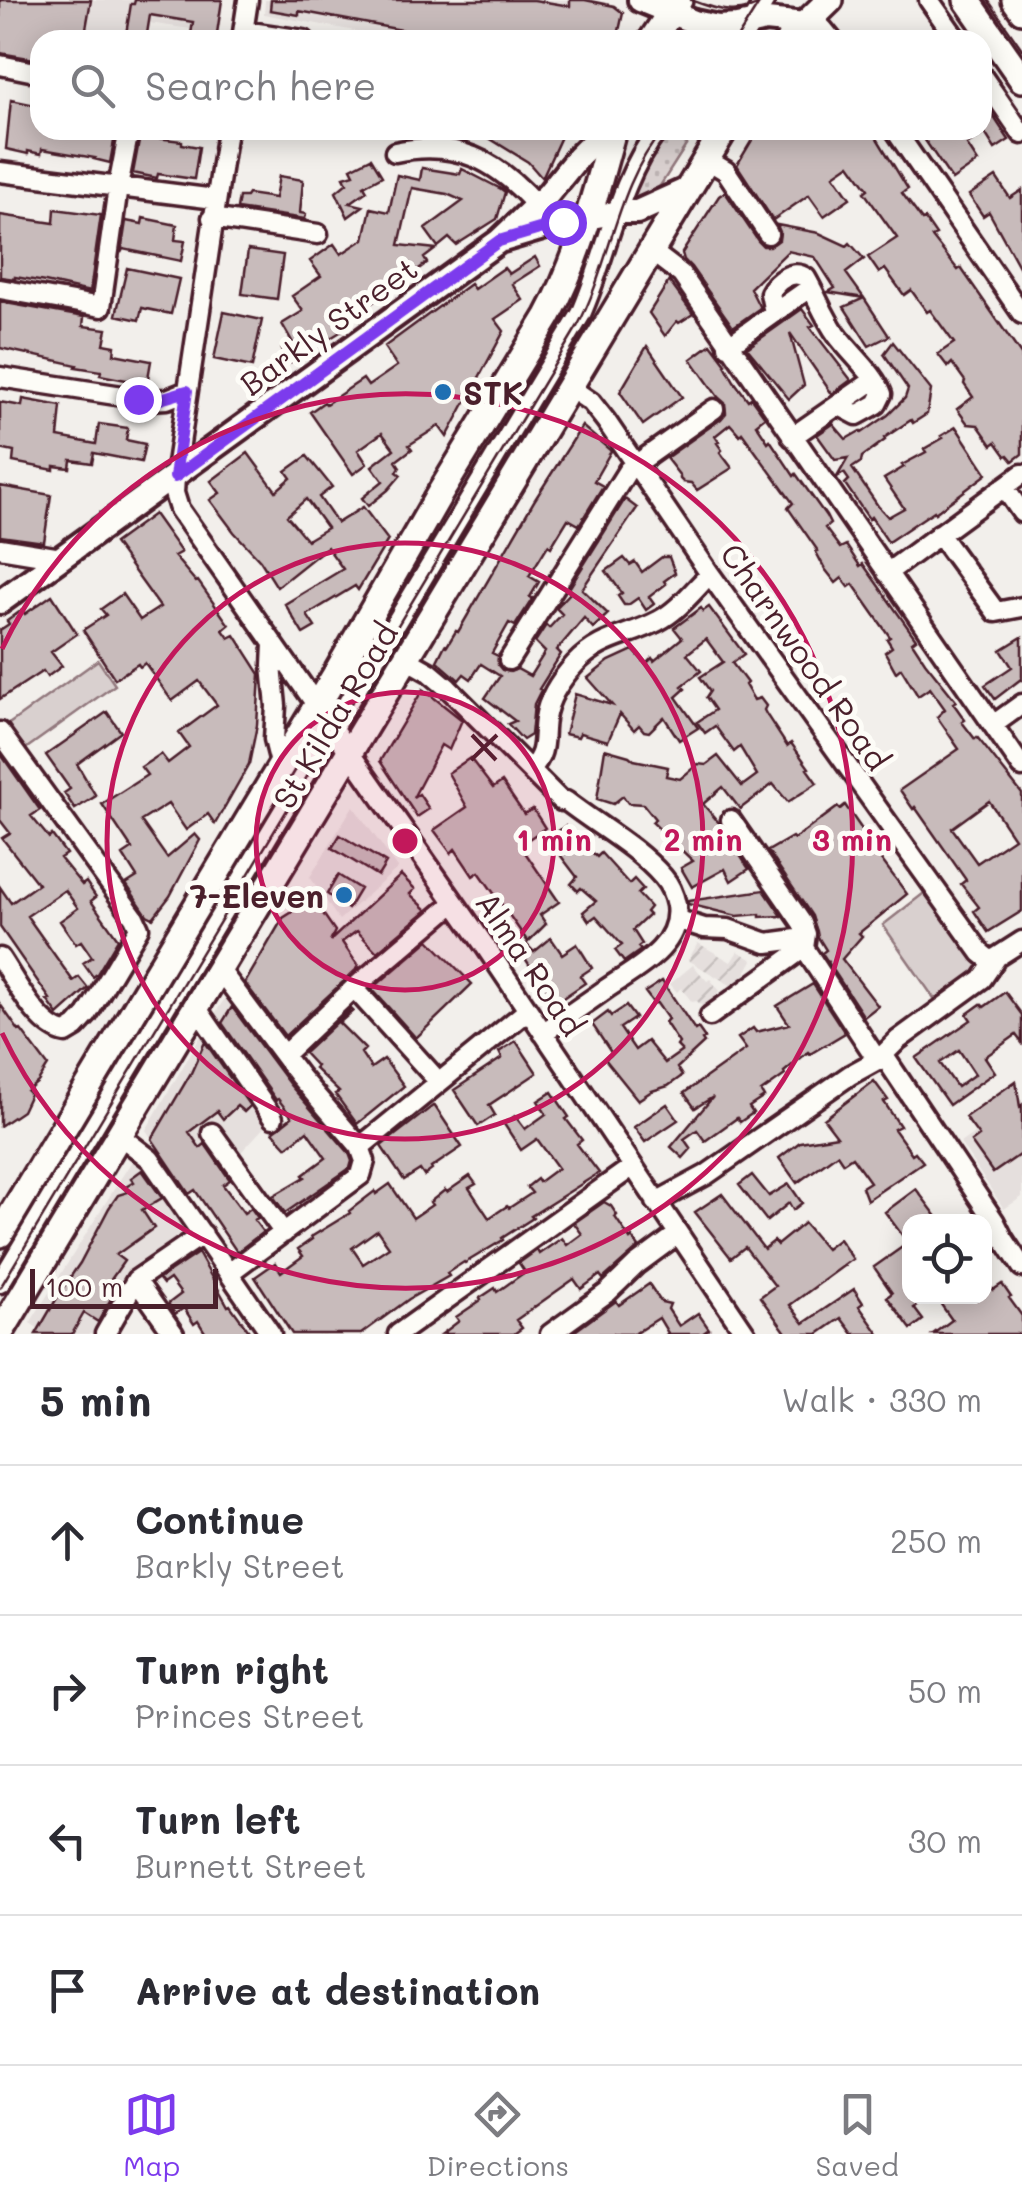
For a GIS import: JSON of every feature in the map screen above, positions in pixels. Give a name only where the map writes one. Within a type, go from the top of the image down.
[{"type":"highway","points":[[799,30],[830,0]]},
{"type":"highway","points":[[968,0],[988,30]]},
{"type":"highway","points":[[1015,0],[1022,10]]},
{"type":"highway","points":[[658,30],[674,6]]},
{"type":"highway","points":[[992,36],[1022,80]]},
{"type":"highway","name":"St Kilda Road","points":[[0,1234],[554,303],[590,216],[607,140]]},
{"type":"highway","name":"St Kilda Road","points":[[8,1331],[119,1135],[718,140]]},
{"type":"main road","points":[[640,0],[674,6],[718,27],[737,26],[744,30]]},
{"type":"main road","points":[[749,30],[776,20],[794,30]]},
{"type":"main road","name":"Barkly Street","points":[[0,602],[499,241],[594,140]]},
{"type":"main road","name":"Barkly Street","points":[[499,241],[590,216],[637,212],[688,189]]},
{"type":"street","points":[[244,30],[248,0]]},
{"type":"street","points":[[747,30],[765,0]]},
{"type":"street","points":[[929,0],[950,30]]},
{"type":"street","points":[[0,65],[30,70]]},
{"type":"street","points":[[992,90],[1022,134]]},
{"type":"street","points":[[0,288],[101,307],[127,140]]},
{"type":"street","points":[[175,477],[224,140]]},
{"type":"street","points":[[0,1283],[581,314],[635,165],[650,140]]},
{"type":"street","points":[[902,140],[1022,314]]},
{"type":"street","points":[[395,152],[421,147],[484,160],[509,177],[536,205]]},
{"type":"street","points":[[706,159],[726,172],[768,234]]},
{"type":"street","points":[[0,172],[118,187],[318,234]]},
{"type":"street","points":[[651,252],[680,274],[1022,767]]},
{"type":"street","points":[[728,346],[774,313],[770,293],[781,280],[800,274],[811,287],[835,332],[874,380],[882,399],[856,415],[838,405],[792,437]]},
{"type":"street","points":[[0,377],[138,399],[157,400],[187,391]]},
{"type":"street","name":"Charnwood Road","points":[[569,387],[591,402],[636,463],[710,574],[980,953],[987,971]]},
{"type":"street","points":[[509,660],[628,470],[714,409]]},
{"type":"street","points":[[887,573],[1022,474]]},
{"type":"street","name":"Alma Road","points":[[175,477],[179,509],[528,1010],[746,1334]]},
{"type":"street","points":[[1004,487],[1022,513]]},
{"type":"street","points":[[940,534],[996,612],[1022,606]]},
{"type":"street","points":[[0,548],[61,558]]},
{"type":"street","points":[[535,774],[549,767],[551,759],[545,728],[550,702],[577,662],[599,644],[665,617],[710,574]]},
{"type":"street","points":[[273,644],[274,738],[280,766]]},
{"type":"street","points":[[406,659],[439,681],[542,785],[618,838],[660,874],[674,897],[676,919],[666,943],[649,960],[543,1033]]},
{"type":"street","points":[[993,725],[1022,704]]},
{"type":"street","points":[[0,732],[139,928],[87,1015],[66,1033],[52,1029],[42,1020],[0,958]]},
{"type":"street","points":[[710,1016],[801,943],[806,934],[730,820]]},
{"type":"street","points":[[284,1056],[354,988],[454,903]]},
{"type":"street","points":[[676,919],[699,927],[728,928],[767,943],[801,943]]},
{"type":"street","points":[[661,1208],[886,1051],[1022,941]]},
{"type":"street","points":[[801,943],[886,1051],[1022,1267]]},
{"type":"street","points":[[987,971],[1022,952]]},
{"type":"street","points":[[219,970],[284,1056],[360,1146],[365,1162],[360,1175],[229,1273]]},
{"type":"street","points":[[354,988],[439,1082]]},
{"type":"street","points":[[196,1007],[273,1118]]},
{"type":"street","points":[[360,1146],[528,1010]]},
{"type":"street","points":[[212,1133],[284,1233]]},
{"type":"street","points":[[119,1135],[150,1159],[271,1334]]},
{"type":"street","points":[[398,1334],[632,1167]]},
{"type":"street","points":[[105,1334],[136,1280],[203,1234]]},
{"type":"street","points":[[550,1334],[678,1234]]},
{"type":"street","points":[[136,1280],[174,1334]]},
{"type":"shaded area","points":[[0,0],[224,0],[219,30],[142,22],[141,30],[30,30],[30,58],[0,51]]},
{"type":"shaded area","points":[[265,0],[570,0],[566,30],[350,30],[264,14]]},
{"type":"shaded area","points":[[660,140],[690,140],[660,186],[639,200],[631,197]]},
{"type":"shaded area","points":[[98,660],[115,685],[24,750],[6,726]]},
{"type":"shaded area","name":"7-Eleven","points":[[353,806],[398,868],[339,920],[310,877]]},
{"type":"shaded area","points":[[928,890],[981,966],[938,1004],[883,925]]},
{"type":"shaded area","points":[[698,943],[731,962],[738,951],[753,960],[737,989],[688,960]]},
{"type":"shaded area","points":[[693,965],[720,991],[704,1008],[697,1001],[692,1002],[681,988],[677,992],[670,984]]},
{"type":"shaded area","points":[[231,989],[302,1086],[231,1163],[188,1195],[146,1130]]},
{"type":"shaded area","points":[[1022,1099],[1022,1197],[1004,1209],[960,1143]]},
{"type":"shaded area","points":[[135,1156],[195,1234],[141,1269],[101,1334],[47,1334],[30,1323]]},
{"type":"building","points":[[0,0],[91,0],[86,30],[30,30],[30,58],[0,53]]},
{"type":"building","points":[[135,0],[222,0],[218,30],[192,30],[193,22],[150,15],[148,30],[127,30]]},
{"type":"building","points":[[271,0],[534,0],[570,6],[570,0],[585,0],[614,6],[623,13],[619,30],[402,30],[299,11],[299,15],[270,10]]},
{"type":"building","points":[[11,100],[30,104],[30,140],[114,140],[110,163],[42,149],[41,154],[28,154],[6,149]]},
{"type":"building","points":[[992,114],[1009,140],[995,149],[989,140]]},
{"type":"building","points":[[139,140],[174,140],[199,147],[194,179],[133,173]]},
{"type":"building","points":[[492,140],[559,140],[542,178],[528,162]]},
{"type":"building","points":[[752,140],[878,140],[908,189],[902,193],[925,219],[936,235],[932,237],[958,270],[961,268],[1022,356],[1022,454],[1013,461],[996,442],[992,445],[978,425],[968,424],[957,409],[973,397],[952,363],[948,367],[938,354],[954,343],[911,290],[904,295],[885,269],[879,273],[868,257],[897,238],[864,192],[868,189],[850,164],[834,175],[850,198],[824,216],[809,195],[773,220],[737,165]]},
{"type":"building","points":[[925,140],[974,140],[967,145],[978,162],[952,180]]},
{"type":"building","points":[[371,158],[382,176],[364,186],[367,191],[350,203],[363,206],[348,217],[336,192],[347,183],[344,177],[354,174],[351,168]]},
{"type":"building","points":[[422,168],[460,174],[462,169],[501,189],[505,192],[497,219],[456,245],[449,238],[438,247],[425,229],[463,201],[412,188],[399,245],[436,249],[424,258],[427,263],[339,327],[342,331],[291,362],[282,349],[293,343],[282,324],[303,311],[292,296],[321,276],[310,261],[334,244],[341,254],[364,239],[371,208],[389,212],[397,175],[420,180]]},
{"type":"building","points":[[279,176],[303,180],[300,213],[306,214],[305,219],[237,209],[239,197],[248,194],[275,198]]},
{"type":"building","points":[[996,177],[1010,198],[1022,190],[1022,272],[989,212],[983,216],[969,195]]},
{"type":"building","points":[[725,192],[763,246],[779,240],[777,225],[819,233],[847,246],[850,243],[864,259],[846,273],[864,298],[828,292],[835,288],[815,257],[788,251],[750,288],[760,308],[733,327],[682,253]]},
{"type":"building","points":[[55,209],[101,215],[90,292],[0,277],[0,215],[54,223]]},
{"type":"building","points":[[143,218],[177,225],[175,240],[185,241],[181,261],[123,249],[121,253],[126,221],[142,224]]},
{"type":"building","points":[[248,250],[283,255],[277,299],[242,294]]},
{"type":"building","points":[[535,257],[540,266],[512,284],[523,300],[495,319],[504,331],[447,437],[439,426],[409,445],[412,449],[396,461],[401,475],[368,506],[362,498],[383,481],[372,466],[394,449],[382,433],[358,450],[367,464],[353,474],[310,412],[363,379],[368,386],[397,366],[384,347],[470,284],[474,289],[504,268],[509,274]]},
{"type":"building","points":[[127,268],[179,279],[171,314],[142,308],[139,320],[116,315]]},
{"type":"building","points":[[669,281],[693,314],[677,321],[665,336],[649,313]]},
{"type":"building","points":[[864,298],[889,336],[869,346],[844,307]]},
{"type":"building","points":[[0,302],[84,317],[83,326],[107,329],[104,344],[115,346],[114,354],[151,361],[147,384],[0,348]]},
{"type":"building","points":[[802,309],[814,325],[810,327],[851,380],[832,394],[790,333],[804,385],[789,399],[747,348]]},
{"type":"building","points":[[224,312],[262,320],[252,367],[214,359]]},
{"type":"building","points":[[893,342],[931,390],[927,414],[884,438],[852,468],[878,506],[888,517],[904,508],[884,479],[956,427],[987,474],[888,542],[845,484],[849,480],[844,473],[837,477],[848,458],[835,460],[817,435],[833,424],[846,439],[862,433],[905,398],[908,389],[884,354]]},
{"type":"building","points":[[711,344],[748,400],[751,398],[765,417],[756,424],[826,516],[830,524],[825,528],[840,548],[846,545],[860,566],[863,564],[916,639],[912,642],[925,662],[956,701],[953,703],[965,720],[962,722],[1022,794],[1022,911],[988,932],[974,911],[979,907],[961,884],[966,880],[900,790],[959,749],[937,717],[945,709],[930,688],[918,696],[901,668],[896,672],[885,652],[892,647],[887,639],[890,637],[853,584],[849,587],[842,578],[836,583],[825,569],[818,551],[788,508],[793,503],[742,433],[730,424],[715,436],[720,452],[732,468],[697,490],[680,479],[666,458],[726,413],[725,403],[691,359]],"holes":[[[989,801],[1014,838],[977,863],[952,828]]]},
{"type":"building","points":[[647,346],[682,397],[643,425],[620,392]]},
{"type":"building","points":[[23,399],[61,406],[58,437],[96,444],[99,424],[128,428],[126,440],[145,444],[141,462],[94,453],[92,463],[71,460],[70,468],[54,466],[54,470],[13,462],[14,452],[0,449],[0,402],[22,406]]},
{"type":"building","points":[[582,426],[611,451],[594,481],[603,486],[579,525],[568,519],[529,576],[539,582],[530,597],[533,598],[515,626],[509,623],[492,653],[498,656],[502,670],[517,669],[530,676],[545,652],[535,642],[546,625],[549,628],[562,614],[556,608],[570,593],[568,590],[625,499],[637,508],[582,589],[608,614],[593,628],[584,618],[557,650],[561,654],[534,704],[531,735],[523,740],[508,724],[515,721],[485,698],[500,676],[481,664],[471,679],[464,674],[459,680],[437,661]]},
{"type":"building","points":[[248,453],[276,491],[291,478],[286,471],[307,456],[332,487],[319,497],[337,523],[363,507],[388,540],[358,590],[355,586],[307,615],[315,627],[303,634],[285,604],[343,569],[327,547],[277,587],[260,560],[210,500],[220,493],[211,481]],"holes":[[[306,499],[327,528],[307,540],[287,516]]]},
{"type":"building","points":[[0,486],[51,495],[44,542],[0,536]]},
{"type":"building","points":[[154,514],[181,552],[174,556],[198,581],[229,625],[223,630],[229,638],[235,635],[260,674],[257,725],[249,764],[215,824],[208,814],[186,830],[168,804],[141,821],[167,858],[195,834],[200,840],[170,896],[153,918],[126,884],[137,877],[123,855],[132,849],[102,804],[147,775],[141,767],[161,754],[168,763],[189,747],[179,733],[217,705],[199,681],[172,701],[145,663],[115,679],[83,630],[106,615],[101,609],[122,594],[140,620],[160,607],[114,543]]},
{"type":"building","points":[[662,557],[669,557],[675,573],[649,597],[654,604],[646,610],[638,598],[624,605],[618,596],[622,593],[606,571],[624,558],[630,565],[635,562],[642,572]]},
{"type":"building","points":[[52,595],[77,634],[51,652],[62,666],[47,677],[43,671],[0,699],[0,630],[22,610],[25,614]]},
{"type":"building","points":[[709,607],[744,654],[732,663],[754,700],[760,698],[787,746],[791,743],[817,783],[788,802],[773,784],[740,809],[723,787],[703,804],[749,869],[731,881],[725,869],[692,887],[681,868],[693,861],[652,822],[655,819],[643,804],[628,803],[623,796],[613,804],[597,799],[605,749],[668,767],[666,776],[680,779],[698,764],[706,765],[718,756],[742,786],[757,775],[740,747],[734,752],[715,726],[705,733],[697,722],[715,710],[706,697],[710,691],[700,677],[723,662],[706,639],[687,654],[701,671],[682,686],[685,689],[676,697],[698,728],[679,740],[664,717],[649,732],[639,725],[634,730],[620,714],[608,741],[580,733],[578,737],[565,734],[575,694],[612,705],[588,678],[609,661],[633,650],[646,664],[652,658],[654,661],[682,638],[674,628],[701,608],[703,611]]},
{"type":"building","points":[[1022,637],[1022,681],[995,699],[985,685],[1012,667],[1001,650]]},
{"type":"building","points":[[423,689],[462,720],[449,750],[441,745],[413,798],[419,794],[429,809],[417,817],[380,761]]},
{"type":"building","points":[[107,712],[121,732],[77,764],[96,796],[75,809],[64,793],[70,789],[46,755]]},
{"type":"building","points":[[0,753],[40,810],[31,816],[49,838],[52,835],[66,854],[60,858],[82,885],[86,882],[96,897],[91,901],[118,939],[93,977],[83,963],[92,957],[81,941],[76,944],[60,921],[78,908],[65,890],[27,916],[73,981],[79,977],[88,988],[58,1015],[0,927],[0,887],[11,903],[38,884],[2,838],[10,833],[0,820]]},
{"type":"building","points":[[470,758],[493,788],[502,782],[524,814],[533,809],[545,828],[520,845],[559,902],[540,915],[546,924],[528,942],[479,872],[473,876],[455,849],[451,853],[434,830],[467,807],[448,773]]},
{"type":"building","points":[[845,805],[874,847],[877,844],[884,855],[880,858],[907,894],[859,933],[862,936],[842,959],[878,1006],[864,1017],[822,953],[826,950],[812,916],[768,851],[794,839]]},
{"type":"building","points":[[565,826],[588,852],[597,857],[601,853],[629,884],[634,879],[643,889],[638,894],[650,907],[646,912],[649,915],[633,930],[642,944],[638,947],[641,950],[624,962],[615,950],[622,945],[596,916],[589,921],[583,912],[596,901],[571,884],[577,877],[548,839]]},
{"type":"building","points":[[340,835],[386,863],[378,876],[332,848]]},
{"type":"building","name":"7-Eleven","points":[[338,875],[360,889],[348,909],[327,894]]},
{"type":"building","points":[[401,875],[415,889],[410,894],[427,910],[377,952],[357,931],[342,942],[359,967],[285,1036],[245,983],[283,918],[313,899],[335,931],[330,941]]},
{"type":"building","points":[[764,890],[782,916],[737,916],[688,904],[688,901]]},
{"type":"building","points":[[551,938],[562,954],[577,944],[592,968],[580,976],[585,983],[551,1006],[530,975],[534,972],[519,949],[526,944],[534,952]]},
{"type":"building","points":[[429,940],[472,984],[416,1038],[372,989]]},
{"type":"building","points":[[662,981],[695,1030],[698,1028],[705,1038],[704,1043],[677,1068],[682,1076],[638,1100],[605,1059],[612,1054],[592,1024],[608,1012],[611,1016],[626,1006],[635,1018],[620,1028],[635,1050],[647,1041],[665,1063],[682,1051],[665,1022],[668,1019],[645,992]]},
{"type":"building","points":[[813,984],[845,1033],[808,1052],[784,1072],[761,1092],[764,1097],[749,1107],[753,1113],[740,1122],[737,1118],[705,1141],[697,1130],[684,1139],[691,1149],[683,1158],[671,1147],[713,1097],[695,1108],[684,1093],[746,1049],[738,1038],[753,1028],[756,1032],[789,1024],[777,1006]]},
{"type":"building","points":[[1005,992],[1022,1015],[1022,1043],[1016,1035],[985,1057],[995,1072],[949,1105],[916,1058],[971,1020],[967,1014],[981,1004],[984,1007]],"holes":[[[959,1050],[975,1074],[957,1087],[940,1063]]]},
{"type":"building","points":[[0,1004],[48,1066],[27,1091],[30,1094],[22,1111],[0,1126]]},
{"type":"building","points":[[232,1007],[352,1161],[350,1168],[285,1213],[273,1196],[305,1177],[326,1158],[307,1131],[287,1147],[273,1132],[292,1117],[222,1023]]},
{"type":"building","points":[[351,1009],[339,1023],[365,1049],[361,1053],[371,1068],[384,1059],[404,1086],[357,1124],[335,1094],[339,1092],[304,1053]]},
{"type":"building","points":[[516,1041],[537,1073],[489,1105],[495,1115],[478,1126],[454,1090],[502,1058],[499,1052]]},
{"type":"building","points":[[205,1042],[250,1106],[244,1112],[237,1106],[223,1119],[217,1111],[189,1132],[200,1148],[205,1144],[230,1180],[223,1185],[244,1213],[251,1208],[258,1218],[254,1220],[263,1232],[237,1252],[195,1190],[189,1194],[152,1139]]},
{"type":"building","points":[[874,1081],[900,1126],[894,1129],[923,1162],[867,1200],[862,1187],[870,1182],[852,1157],[843,1163],[837,1154],[797,1183],[779,1158],[800,1142],[837,1136],[824,1119]]},
{"type":"building","points":[[1016,1081],[1022,1105],[1022,1153],[993,1173],[971,1142],[979,1136],[965,1117]]},
{"type":"building","points":[[552,1092],[582,1140],[577,1144],[599,1173],[361,1334],[292,1334],[255,1277],[275,1263],[281,1272],[303,1256],[298,1249],[311,1237],[390,1184],[413,1218],[445,1190],[470,1176],[476,1184],[469,1188],[489,1218],[509,1208],[532,1193],[527,1187],[558,1168],[537,1139],[521,1150],[504,1124],[515,1116],[525,1129],[546,1114],[538,1101]],"holes":[[[377,1230],[389,1247],[363,1264],[352,1248]]]},
{"type":"building","points":[[667,1104],[678,1120],[645,1142],[634,1127]]},
{"type":"building","points":[[434,1105],[462,1147],[424,1176],[420,1170],[404,1180],[381,1146]]},
{"type":"building","points":[[142,1170],[162,1198],[142,1210],[154,1228],[116,1255],[124,1261],[110,1281],[118,1286],[98,1322],[84,1313],[72,1334],[36,1334],[109,1208],[118,1195],[128,1192],[124,1188]]},
{"type":"building","points":[[752,1175],[769,1196],[789,1184],[802,1203],[793,1210],[789,1203],[767,1221],[739,1185]]},
{"type":"building","points":[[916,1189],[935,1214],[902,1214],[902,1235],[885,1212]]},
{"type":"building","points":[[722,1194],[764,1249],[774,1241],[777,1245],[804,1223],[826,1249],[839,1239],[853,1259],[790,1305],[804,1323],[854,1289],[863,1303],[859,1306],[879,1334],[853,1334],[841,1318],[818,1334],[787,1334],[760,1297],[775,1286],[745,1247],[731,1258],[695,1212]]},
{"type":"building","points":[[604,1202],[611,1206],[639,1247],[603,1279],[600,1275],[581,1289],[574,1279],[516,1320],[522,1328],[514,1334],[442,1334],[480,1298],[495,1288],[497,1292],[525,1272],[519,1263],[537,1250],[539,1254],[562,1238],[567,1245],[582,1234],[574,1223]]},
{"type":"building","points":[[902,1247],[902,1304],[919,1304],[914,1308],[923,1320],[911,1329],[887,1297],[892,1293],[874,1267]]},
{"type":"building","points":[[198,1253],[228,1306],[251,1334],[206,1334],[184,1308],[175,1314],[169,1305],[181,1294],[170,1279],[163,1284],[159,1279]]},
{"type":"building","points":[[649,1284],[661,1302],[670,1304],[668,1309],[679,1326],[698,1313],[709,1329],[702,1334],[667,1334],[659,1318],[634,1334],[571,1334],[616,1301],[619,1305]]},
{"type":"building","points":[[1002,1284],[1022,1316],[1022,1334],[933,1334],[952,1320],[941,1304],[992,1304],[992,1289]]},
{"type":"tram line","points":[[691,0],[737,11],[765,0]]},
{"type":"tram line","points":[[988,0],[1022,49]]},
{"type":"tram line","points":[[742,30],[760,2]]},
{"type":"tram line","points":[[0,1288],[577,327],[624,200],[656,140]]},
{"type":"place","name":"STK","points":[[443,392]]},
{"type":"place","name":"7-Eleven","points":[[344,895]]},
{"type":"route","points":[[138,399],[157,400],[187,391],[175,477],[499,241],[563,222]]}]
